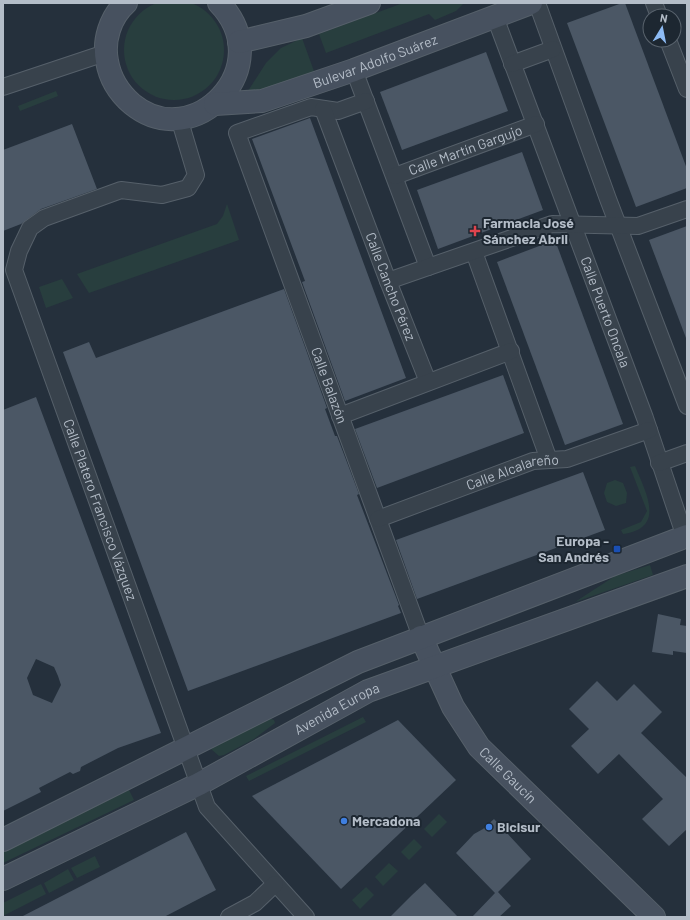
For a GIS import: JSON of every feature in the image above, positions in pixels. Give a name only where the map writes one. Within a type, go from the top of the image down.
[{"type":"main road","points":[[126,3],[113,20],[107,36],[105,53],[110,75],[121,95],[139,110],[160,117],[179,118],[189,117],[203,112],[215,104],[224,94],[237,72],[240,56],[239,42],[235,26],[219,3]]},
{"type":"main road","points":[[239,42],[306,26],[369,3]]},
{"type":"main road","name":"Bulevar Adolfo Suárez","points":[[215,104],[262,101],[354,70],[531,3]]},
{"type":"main road","points":[[3,840],[358,662],[686,538]]},
{"type":"main road","name":"Avenida Europa","points":[[3,879],[198,784],[368,691],[687,576]]},
{"type":"main road","name":"Calle Gaucín","points":[[421,637],[452,707],[479,747],[654,917]]},
{"type":"street","points":[[537,3],[618,227],[687,406]]},
{"type":"street","name":"Calle Puerto Oncala","points":[[495,17],[574,224],[649,430],[659,463],[686,538]]},
{"type":"street","points":[[673,48],[683,66],[687,89]]},
{"type":"street","points":[[512,64],[553,49]]},
{"type":"street","points":[[3,88],[105,53]]},
{"type":"street","points":[[354,70],[428,267]]},
{"type":"street","points":[[323,109],[338,111],[366,101]]},
{"type":"street","name":"Calle Balazón","points":[[323,109],[311,107],[238,133],[421,637]]},
{"type":"street","name":"Calle Cancho Pérez","points":[[323,109],[428,382]]},
{"type":"street","name":"Calle Platero Francisco Vázquez","points":[[179,118],[196,175],[188,188],[162,196],[121,190],[44,218],[30,228],[19,251],[14,270],[207,807],[306,917]]},
{"type":"street","name":"Calle Martín Gargujo","points":[[394,176],[536,124]]},
{"type":"street","points":[[388,281],[552,224],[618,227],[638,226],[687,209]]},
{"type":"street","points":[[474,252],[548,460]]},
{"type":"street","points":[[340,416],[510,352]]},
{"type":"street","name":"Calle Alcalareño","points":[[378,519],[534,461],[567,459],[649,430]]},
{"type":"street","points":[[659,463],[687,453]]},
{"type":"street","points":[[229,917],[255,903],[275,884]]},
{"type":"green space","points":[[174,0],[193,4],[210,14],[220,31],[224,50],[220,69],[210,86],[193,96],[174,100],[155,96],[138,86],[128,69],[124,50],[128,31],[138,14],[155,4]]},
{"type":"green space","points":[[403,3],[464,3],[456,11],[435,20],[429,14],[326,53],[319,34]]},
{"type":"green space","points":[[302,38],[315,74],[253,96],[248,91],[266,63],[281,48]]},
{"type":"green space","points":[[56,91],[58,96],[20,111],[18,106]]},
{"type":"green space","points":[[227,204],[239,240],[89,293],[77,274],[217,224],[223,216]]},
{"type":"green space","points":[[62,279],[73,298],[46,308],[39,287]]},
{"type":"green space","points":[[635,466],[644,486],[649,507],[649,516],[645,524],[637,530],[623,534],[621,530],[641,522],[647,511],[630,467]]},
{"type":"green space","points":[[615,480],[623,483],[627,493],[626,503],[616,506],[607,502],[604,493],[607,483]]},
{"type":"green space","points":[[650,565],[653,575],[575,602],[615,576]]},
{"type":"green space","points":[[363,717],[366,722],[249,781],[246,776]]},
{"type":"green space","points":[[269,718],[274,720],[275,723],[254,739],[224,755],[219,756],[211,749]]},
{"type":"green space","points":[[129,790],[134,800],[3,863],[3,851]]},
{"type":"green space","points":[[439,814],[447,822],[432,837],[424,829]]},
{"type":"green space","points":[[414,839],[422,847],[409,860],[401,852]]},
{"type":"green space","points":[[95,856],[100,867],[77,878],[71,868]]},
{"type":"green space","points":[[389,863],[398,871],[383,886],[375,877]]},
{"type":"green space","points":[[68,869],[74,880],[49,893],[44,883]]},
{"type":"green space","points":[[41,884],[46,894],[3,916],[3,903]]},
{"type":"green space","points":[[366,887],[374,895],[360,909],[352,900]]},
{"type":"building","points":[[625,3],[687,169],[687,188],[636,207],[567,23]]},
{"type":"building","points":[[486,52],[508,111],[402,150],[380,92]]},
{"type":"building","points":[[310,118],[406,378],[345,401],[302,282],[305,281],[252,139]]},
{"type":"building","points":[[72,124],[97,189],[41,209],[21,224],[3,231],[3,150]]},
{"type":"building","points":[[522,152],[543,210],[438,249],[417,190]]},
{"type":"building","points":[[687,226],[687,338],[686,338],[649,240]]},
{"type":"building","points":[[555,240],[623,424],[565,445],[497,262]]},
{"type":"building","points":[[284,289],[327,408],[325,409],[359,494],[357,495],[401,613],[188,691],[63,352],[89,342],[96,358]]},
{"type":"building","points":[[503,375],[524,433],[377,488],[355,429]]},
{"type":"building","points":[[36,397],[161,733],[118,748],[81,767],[80,771],[73,774],[70,772],[39,788],[41,792],[3,811],[3,410]],"holes":[[[36,659],[54,667],[61,685],[52,703],[33,695],[27,678]]]},
{"type":"building","points":[[583,472],[605,530],[417,599],[396,540]]},
{"type":"building","points":[[658,614],[681,619],[680,625],[687,626],[687,653],[673,651],[673,655],[652,652]]},
{"type":"building","points":[[597,681],[617,701],[634,684],[662,712],[641,733],[687,778],[687,829],[669,846],[642,819],[663,799],[619,754],[598,774],[571,746],[589,729],[569,709]]},
{"type":"building","name":"Mercadona","points":[[398,720],[456,780],[341,889],[252,796]]},
{"type":"building","points":[[494,819],[531,859],[498,892],[511,906],[499,917],[472,917],[495,893],[456,853],[474,834],[483,829]]},
{"type":"building","points":[[186,832],[216,890],[164,917],[21,917]]},
{"type":"building","points":[[425,883],[458,917],[390,917],[412,895]]},
{"type":"place","name":"Farmacia José Sánchez Abril","points":[[475,231]]},
{"type":"place","name":"Europa - San Andrés","points":[[617,549]]},
{"type":"place","name":"Mercadona","points":[[344,821]]},
{"type":"place","name":"Bicisur","points":[[489,827]]}]
